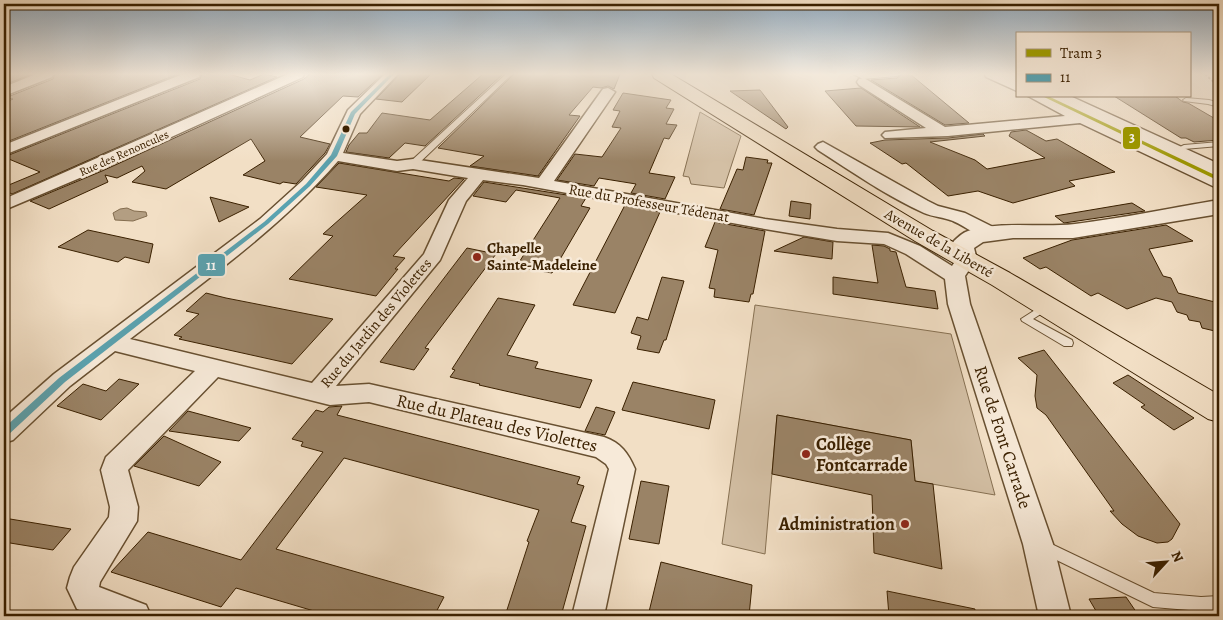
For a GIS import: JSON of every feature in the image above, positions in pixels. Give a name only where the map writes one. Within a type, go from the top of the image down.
[{"type":"main road","points":[[706,103],[764,140],[818,163],[962,256]]},
{"type":"main road","name":"Avenue de la Liberté","points":[[962,256],[1012,274],[1085,316],[1219,400]]},
{"type":"main road","name":"Avenue de la Liberté","points":[[962,256],[1036,312],[1219,410]]},
{"type":"street","points":[[4,150],[122,103]]},
{"type":"street","name":"Rue des Renoncules","points":[[4,205],[234,103]]},
{"type":"street","points":[[4,433],[62,380],[266,223],[308,185],[334,156],[353,113],[362,103]]},
{"type":"street","points":[[544,183],[600,103]]},
{"type":"street","points":[[899,103],[941,130],[948,132],[1087,117]]},
{"type":"street","points":[[1052,103],[1219,171]]},
{"type":"street","points":[[1066,103],[1087,117],[1219,184]]},
{"type":"street","points":[[890,135],[941,130]]},
{"type":"street","points":[[823,147],[866,174],[922,205],[932,210],[959,217],[992,234]]},
{"type":"street","name":"Rue du Professeur Tédenat","points":[[334,156],[397,166],[413,164],[478,175],[544,183],[765,224],[837,235],[888,238],[913,250],[962,256]]},
{"type":"street","name":"Rue du Jardin des Violettes","points":[[318,392],[433,256],[458,200],[478,175]]},
{"type":"street","points":[[962,256],[976,236],[1013,231],[1073,232],[1219,207]]},
{"type":"street","name":"Rue de Font Carrade","points":[[962,256],[959,304],[1038,544],[1056,616]]},
{"type":"street","name":"Rue du Plateau des Violettes","points":[[111,342],[330,396],[369,394],[604,448],[616,456],[622,469],[588,616]]},
{"type":"street","points":[[135,616],[88,598],[84,588],[85,577],[123,521],[124,507],[114,470],[115,465],[214,366]]},
{"type":"lane","points":[[413,164],[479,103]]},
{"type":"lane","points":[[1184,147],[1219,144]]},
{"type":"lane","points":[[1036,312],[1068,342]]},
{"type":"lane","points":[[1038,544],[1153,600],[1202,604],[1219,603]]},
{"type":"shaded area","points":[[700,112],[741,136],[724,188],[691,184],[689,177],[683,176]]},
{"type":"shaded area","points":[[127,208],[146,212],[147,216],[133,221],[115,220],[113,213]]},
{"type":"shaded area","points":[[755,305],[951,334],[995,495],[915,481],[911,440],[777,415],[765,554],[722,544]]},
{"type":"building","points":[[4,103],[105,103],[4,143]]},
{"type":"building","points":[[140,103],[218,103],[12,194],[4,190],[4,187],[40,172],[4,157]]},
{"type":"building","points":[[251,103],[336,103],[300,137],[330,144],[325,153],[296,184],[283,182],[280,184],[243,175],[265,161],[251,139],[166,189],[132,182],[145,171],[142,166],[117,178],[105,175],[108,182],[49,209],[30,201],[102,171]]},
{"type":"building","points":[[450,103],[472,103],[425,146],[405,143],[389,158],[346,152],[359,133],[367,133],[382,113],[430,120]]},
{"type":"building","points":[[484,103],[579,103],[569,115],[580,116],[538,176],[470,166],[484,156],[438,148]]},
{"type":"building","points":[[617,103],[669,103],[666,108],[674,109],[666,124],[677,125],[669,139],[664,138],[649,173],[675,177],[665,199],[631,193],[636,184],[599,178],[594,186],[557,180],[575,154],[602,157],[621,128],[612,127],[620,111],[613,110]]},
{"type":"building","points":[[748,103],[770,103],[788,127],[786,129]]},
{"type":"building","points":[[836,103],[884,103],[920,127],[856,126]]},
{"type":"building","points":[[909,103],[945,103],[969,123],[945,125]]},
{"type":"building","points":[[1125,103],[1188,103],[1219,121],[1219,140],[1194,142],[1181,138]]},
{"type":"building","points":[[1026,130],[1046,141],[1057,139],[1115,172],[1069,181],[1075,186],[1013,203],[978,191],[948,196],[906,163],[902,164],[870,143],[885,140],[948,138],[983,134],[985,136],[930,142],[975,160],[987,169],[1045,158],[1009,136],[1011,132]]},
{"type":"building","points":[[746,157],[768,160],[767,163],[772,163],[754,215],[720,209],[737,169],[743,170]]},
{"type":"building","points":[[339,163],[449,181],[454,178],[464,179],[393,256],[405,258],[376,296],[289,279],[333,236],[323,234],[367,195],[316,187]]},
{"type":"building","points":[[484,182],[586,198],[581,206],[590,208],[552,273],[516,267],[560,198],[516,190],[506,202],[473,196]]},
{"type":"building","points":[[210,197],[249,207],[219,222]]},
{"type":"building","points":[[791,201],[811,204],[810,219],[789,216]]},
{"type":"building","points":[[1132,203],[1145,211],[1064,223],[1055,216]]},
{"type":"building","points":[[625,205],[660,212],[615,313],[573,305]]},
{"type":"building","points":[[715,222],[765,231],[753,294],[751,294],[749,302],[714,297],[715,289],[709,288],[718,250],[705,247]]},
{"type":"building","points":[[1166,225],[1193,241],[1149,249],[1163,276],[1171,278],[1178,293],[1219,303],[1219,332],[1202,328],[1200,322],[1189,320],[1187,315],[1177,312],[1172,302],[1156,298],[1127,309],[1098,293],[1091,296],[1046,267],[1040,269],[1023,258],[1072,240]]},
{"type":"building","points":[[88,230],[153,244],[149,263],[125,257],[118,262],[58,247]]},
{"type":"building","points":[[804,237],[833,242],[832,259],[774,251]]},
{"type":"building","points":[[872,245],[884,246],[890,249],[890,251],[896,252],[906,287],[935,291],[938,309],[833,294],[833,277],[878,283]]},
{"type":"building","points":[[467,248],[496,254],[425,348],[429,349],[414,370],[380,362]]},
{"type":"building","points":[[662,277],[684,281],[666,340],[664,340],[659,353],[637,349],[641,336],[631,333],[637,317],[648,320]]},
{"type":"building","points":[[206,293],[333,319],[292,364],[179,339],[182,337],[174,335],[199,314],[186,311]]},
{"type":"building","points":[[498,298],[535,305],[507,355],[538,362],[535,368],[592,380],[580,408],[450,377],[455,370],[452,369]]},
{"type":"building","points":[[1044,350],[1180,524],[1172,539],[1168,542],[1157,543],[1138,536],[1122,524],[1110,511],[1114,511],[1046,415],[1037,408],[1035,396],[1037,375],[1018,358]]},
{"type":"building","points":[[1128,375],[1194,418],[1174,430],[1141,407],[1145,405],[1113,383]]},
{"type":"building","points":[[119,379],[139,384],[101,420],[57,406],[83,384],[106,391]]},
{"type":"building","points":[[633,382],[715,400],[709,429],[622,410]]},
{"type":"building","points":[[342,406],[337,415],[580,477],[577,484],[584,486],[571,522],[586,526],[561,616],[505,616],[529,542],[527,541],[539,510],[344,458],[276,549],[444,597],[434,616],[331,616],[236,588],[221,607],[111,572],[148,532],[241,560],[323,452],[301,446],[303,442],[292,439],[316,410],[323,412],[329,407]]},
{"type":"building","points":[[596,407],[615,412],[605,435],[585,431]]},
{"type":"building","points":[[188,411],[251,428],[239,441],[169,431]]},
{"type":"building","points":[[777,415],[911,440],[915,481],[933,484],[942,569],[874,553],[872,495],[772,474]]},
{"type":"building","points":[[164,436],[221,462],[199,486],[134,466]]},
{"type":"building","points":[[641,481],[669,486],[659,544],[629,539]]},
{"type":"building","points":[[4,518],[71,529],[53,550],[4,542]]},
{"type":"building","points":[[661,562],[752,585],[749,616],[648,616]]},
{"type":"building","points":[[887,591],[975,609],[974,616],[889,616]]},
{"type":"building","points":[[1126,597],[1139,616],[1099,616],[1089,599]]},
{"type":"tram line","name":"3","points":[[1059,103],[1219,179]]},
{"type":"transit line","name":"11","points":[[4,433],[62,380],[266,223],[308,185],[334,156],[353,113],[363,103]]},
{"type":"place","name":"Chapelle Sainte-Madeleine","points":[[477,257]]},
{"type":"place","name":"Collège Fontcarrade","points":[[806,454]]},
{"type":"place","name":"Administration","points":[[905,524]]}]
